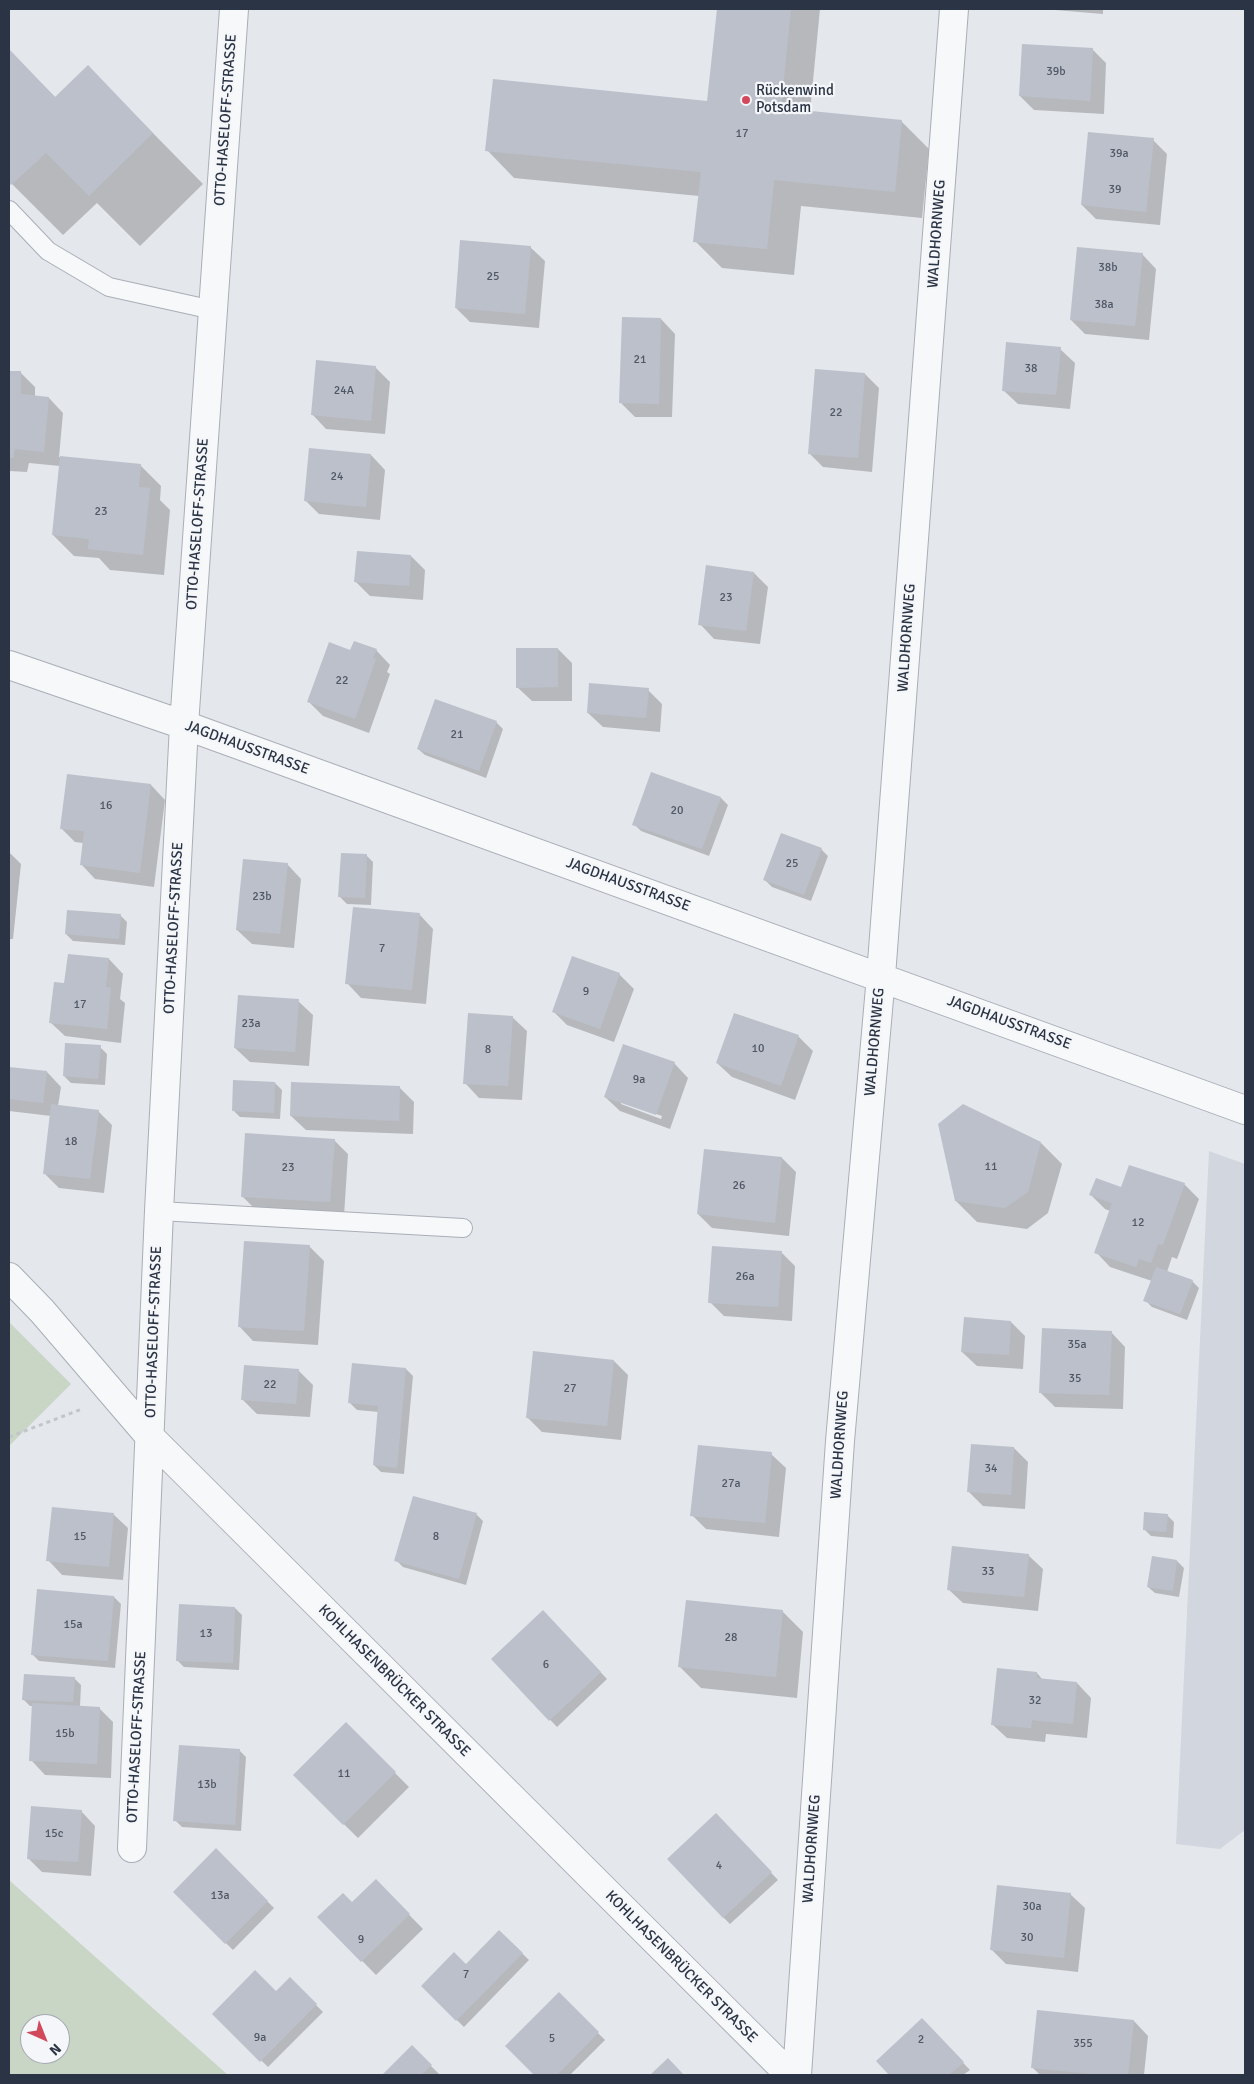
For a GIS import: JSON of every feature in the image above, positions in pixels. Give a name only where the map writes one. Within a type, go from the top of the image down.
[{"type":"street","name":"OTTO-HASELOFF-STRASSE","points":[[132,1848],[159,1211],[184,725],[234,9]]},
{"type":"street","name":"WALDHORNWEG","points":[[797,2075],[840,1442],[881,976],[954,9]]},
{"type":"street","name":"JAGDHAUSSTRASSE","points":[[9,665],[184,725],[881,976],[1245,1110]]},
{"type":"street","name":"KOHLHASENBRÜCKER STRASSE","points":[[9,1277],[42,1311],[150,1437],[790,2075]]},
{"type":"lane","points":[[9,210],[48,251],[109,287],[213,310]]},
{"type":"lane","points":[[159,1211],[463,1228]]},
{"type":"path","points":[[9,1437],[54,1422],[114,1394]]},
{"type":"shaded area","points":[[1209,1151],[1245,1164],[1245,1830],[1220,1849],[1176,1844]]},
{"type":"green space","points":[[9,1322],[71,1384],[9,1446]]},
{"type":"green space","points":[[9,1880],[228,2075],[9,2075]]},
{"type":"building","points":[[717,9],[791,9],[781,108],[902,120],[895,192],[774,180],[767,249],[693,242],[701,172],[485,151],[493,79],[707,101]]},
{"type":"building","points":[[1022,44],[1093,48],[1090,101],[1019,96]]},
{"type":"building","points":[[9,49],[55,97],[88,65],[153,133],[89,196],[46,153],[11,185],[9,183]]},
{"type":"building","points":[[1088,132],[1154,138],[1146,212],[1081,205]]},
{"type":"building","points":[[460,240],[531,246],[525,314],[455,308]]},
{"type":"building","points":[[1077,247],[1143,253],[1135,326],[1070,320]]},
{"type":"building","points":[[622,317],[661,318],[659,404],[619,403]]},
{"type":"building","points":[[1006,342],[1061,347],[1056,395],[1002,391]]},
{"type":"building","points":[[316,360],[376,366],[371,421],[311,415]]},
{"type":"building","points":[[815,369],[865,373],[858,458],[808,454]]},
{"type":"building","points":[[9,371],[21,371],[21,394],[49,397],[44,452],[15,449],[13,458],[9,458]]},
{"type":"building","points":[[309,448],[371,454],[366,507],[304,501]]},
{"type":"building","points":[[60,456],[141,464],[139,487],[150,488],[143,555],[88,549],[89,539],[52,535]]},
{"type":"building","points":[[357,551],[411,555],[409,586],[354,582]]},
{"type":"building","points":[[706,565],[754,572],[746,631],[698,625]]},
{"type":"building","points":[[354,641],[377,649],[373,658],[376,659],[355,719],[307,702],[329,642],[350,650]]},
{"type":"building","points":[[516,648],[558,648],[558,687],[516,688]]},
{"type":"building","points":[[589,683],[649,688],[646,718],[587,713]]},
{"type":"building","points":[[435,699],[497,721],[479,771],[417,749]]},
{"type":"building","points":[[651,772],[721,797],[702,849],[632,825]]},
{"type":"building","points":[[67,774],[151,784],[140,873],[80,865],[84,831],[60,829]]},
{"type":"building","points":[[781,833],[822,848],[804,895],[763,880]]},
{"type":"building","points":[[341,853],[367,854],[365,898],[338,897]]},
{"type":"building","points":[[243,859],[288,863],[280,934],[236,930]]},
{"type":"building","points":[[353,907],[420,913],[412,990],[345,984]]},
{"type":"building","points":[[67,910],[121,914],[119,939],[65,934]]},
{"type":"building","points":[[68,954],[109,958],[106,987],[111,988],[107,1029],[49,1023],[54,982],[64,983]]},
{"type":"building","points":[[572,956],[620,973],[600,1029],[552,1012]]},
{"type":"building","points":[[238,995],[299,999],[295,1052],[234,1048]]},
{"type":"building","points":[[468,1013],[513,1016],[508,1086],[463,1084]]},
{"type":"building","points":[[734,1013],[799,1035],[781,1086],[716,1063]]},
{"type":"building","points":[[65,1043],[101,1045],[98,1079],[63,1076]]},
{"type":"building","points":[[623,1044],[675,1062],[656,1115],[604,1097]]},
{"type":"building","points":[[9,1067],[47,1071],[43,1103],[9,1099]]},
{"type":"building","points":[[233,1080],[275,1082],[274,1113],[232,1111]]},
{"type":"building","points":[[291,1082],[400,1086],[399,1121],[290,1116]]},
{"type":"building","points":[[51,1104],[99,1110],[90,1179],[43,1174]]},
{"type":"building","points":[[963,1104],[1041,1142],[1028,1192],[1005,1208],[955,1201],[938,1124]]},
{"type":"building","points":[[245,1133],[335,1139],[330,1202],[241,1197]]},
{"type":"building","points":[[704,1149],[782,1157],[775,1223],[697,1214]]},
{"type":"building","points":[[1129,1165],[1185,1183],[1163,1245],[1158,1244],[1151,1263],[1139,1259],[1136,1267],[1094,1253],[1112,1203],[1089,1195],[1096,1178],[1121,1187]]},
{"type":"building","points":[[244,1241],[310,1245],[304,1331],[238,1327]]},
{"type":"building","points":[[712,1246],[782,1251],[778,1307],[708,1303]]},
{"type":"building","points":[[1156,1267],[1193,1280],[1180,1314],[1143,1301]]},
{"type":"building","points":[[964,1317],[1011,1321],[1009,1355],[961,1352]]},
{"type":"building","points":[[1042,1328],[1112,1331],[1109,1395],[1039,1393]]},
{"type":"building","points":[[533,1351],[614,1360],[607,1426],[526,1418]]},
{"type":"building","points":[[352,1363],[406,1368],[397,1468],[373,1465],[378,1406],[348,1403]]},
{"type":"building","points":[[244,1365],[299,1369],[296,1404],[241,1400]]},
{"type":"building","points":[[971,1444],[1014,1447],[1011,1495],[967,1492]]},
{"type":"building","points":[[698,1445],[772,1452],[765,1523],[690,1516]]},
{"type":"building","points":[[413,1496],[477,1513],[459,1579],[394,1561]]},
{"type":"building","points":[[52,1507],[114,1513],[109,1567],[46,1561]]},
{"type":"building","points":[[1144,1512],[1168,1514],[1166,1532],[1143,1530]]},
{"type":"building","points":[[952,1546],[1029,1554],[1024,1597],[947,1590]]},
{"type":"building","points":[[1152,1556],[1177,1560],[1173,1591],[1147,1587]]},
{"type":"building","points":[[37,1589],[114,1596],[108,1661],[31,1655]]},
{"type":"building","points":[[686,1600],[783,1610],[776,1677],[678,1667]]},
{"type":"building","points":[[179,1604],[235,1607],[233,1663],[176,1661]]},
{"type":"building","points":[[543,1610],[601,1672],[549,1721],[491,1659]]},
{"type":"building","points":[[997,1668],[1037,1672],[1037,1678],[1077,1682],[1073,1724],[1032,1720],[1031,1728],[991,1725]]},
{"type":"building","points":[[24,1674],[75,1677],[73,1702],[22,1700]]},
{"type":"building","points":[[32,1703],[100,1707],[97,1764],[29,1761]]},
{"type":"building","points":[[346,1722],[396,1772],[343,1825],[293,1775]]},
{"type":"building","points":[[179,1745],[240,1749],[235,1825],[173,1821]]},
{"type":"building","points":[[31,1806],[82,1810],[78,1862],[27,1859]]},
{"type":"building","points":[[716,1813],[772,1872],[723,1918],[667,1859]]},
{"type":"building","points":[[216,1848],[268,1901],[225,1944],[173,1892]]},
{"type":"building","points":[[376,1879],[410,1914],[361,1962],[317,1917],[343,1893],[352,1902]]},
{"type":"building","points":[[997,1885],[1071,1893],[1064,1958],[990,1950]]},
{"type":"building","points":[[499,1930],[523,1953],[456,2021],[421,1986],[454,1952],[466,1964]]},
{"type":"building","points":[[255,1970],[276,1991],[290,1977],[317,2004],[260,2062],[212,2014]]},
{"type":"building","points":[[559,1992],[599,2032],[557,2075],[534,2075],[505,2046]]},
{"type":"building","points":[[1037,2010],[1134,2020],[1128,2075],[1102,2075],[1031,2068]]},
{"type":"building","points":[[922,2018],[964,2062],[949,2075],[889,2075],[876,2061]]},
{"type":"building","points":[[412,2045],[432,2065],[421,2075],[382,2075]]},
{"type":"building","points":[[668,2058],[684,2075],[650,2075]]},
{"type":"place","name":"Rückenwind Potsdam","points":[[746,100]]}]
